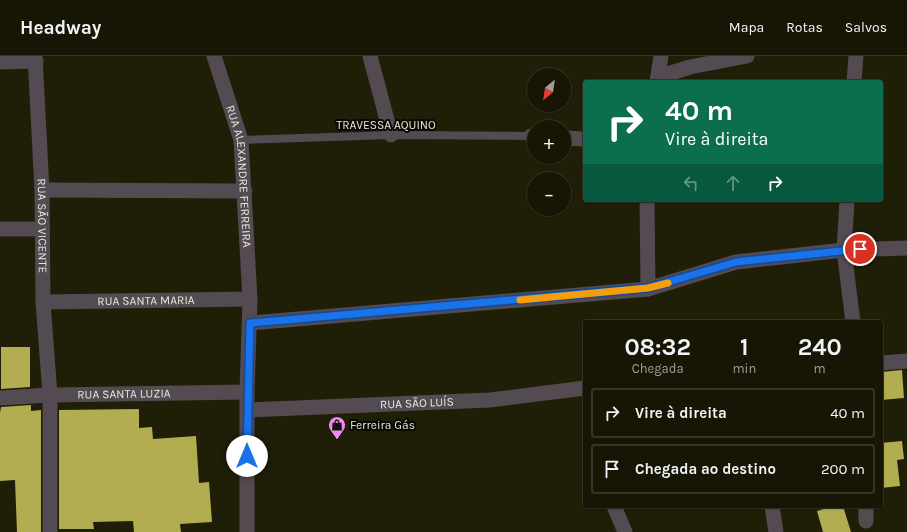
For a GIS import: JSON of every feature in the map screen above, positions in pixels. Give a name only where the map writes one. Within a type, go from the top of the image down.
[{"type":"street","name":"RUA ALEXANDRE FERREIRA","points":[[214,56],[241,140],[250,299],[247,392],[247,532]]},
{"type":"street","points":[[370,56],[391,136]]},
{"type":"street","points":[[660,56],[658,80],[690,67],[747,56]]},
{"type":"street","points":[[854,80],[856,56]]},
{"type":"street","points":[[0,62],[35,58]]},
{"type":"street","name":"RUA SÃO VICENTE","points":[[35,58],[42,190],[43,302],[50,395],[50,532]]},
{"type":"street","points":[[571,138],[583,139]]},
{"type":"street","points":[[42,190],[244,191]]},
{"type":"street","points":[[647,202],[648,288]]},
{"type":"street","points":[[847,202],[844,250],[853,320]]},
{"type":"street","points":[[0,229],[42,229]]},
{"type":"street","points":[[250,323],[648,288],[736,262],[844,250],[907,248]]},
{"type":"street","name":"RUA SANTA MARIA","points":[[43,302],[250,299]]},
{"type":"street","points":[[883,363],[907,361]]},
{"type":"street","name":"RUA SÃO LUÍS","points":[[247,410],[490,400],[583,388]]},
{"type":"street","name":"RUA SANTA LUZIA","points":[[0,398],[50,395],[247,392]]},
{"type":"street","points":[[615,508],[625,532]]},
{"type":"street","points":[[772,508],[776,532]]},
{"type":"lane","name":"TRAVESSA AQUINO","points":[[241,140],[391,136],[527,136]]},
{"type":"building","points":[[1,347],[30,347],[30,387],[1,389]]},
{"type":"building","points":[[902,370],[904,398],[883,400],[883,372]]},
{"type":"building","points":[[31,405],[31,411],[41,410],[41,532],[17,532],[15,480],[0,481],[0,413],[1,407]]},
{"type":"building","points":[[139,409],[139,428],[152,427],[153,439],[196,436],[199,483],[209,482],[212,522],[180,524],[181,532],[134,532],[133,521],[93,522],[94,529],[59,529],[59,410]]},
{"type":"building","points":[[902,441],[904,459],[897,460],[900,486],[883,488],[883,443]]},
{"type":"building","points":[[827,508],[844,508],[851,532],[823,532],[817,511]]},
{"type":"slow traffic","points":[[520,300],[648,288],[668,283]]},
{"type":"place","name":"Ferreira Gás","points":[[337,440]]},
{"type":"route","points":[[247,456],[247,392],[250,323],[648,288],[736,262],[860,249]]}]
